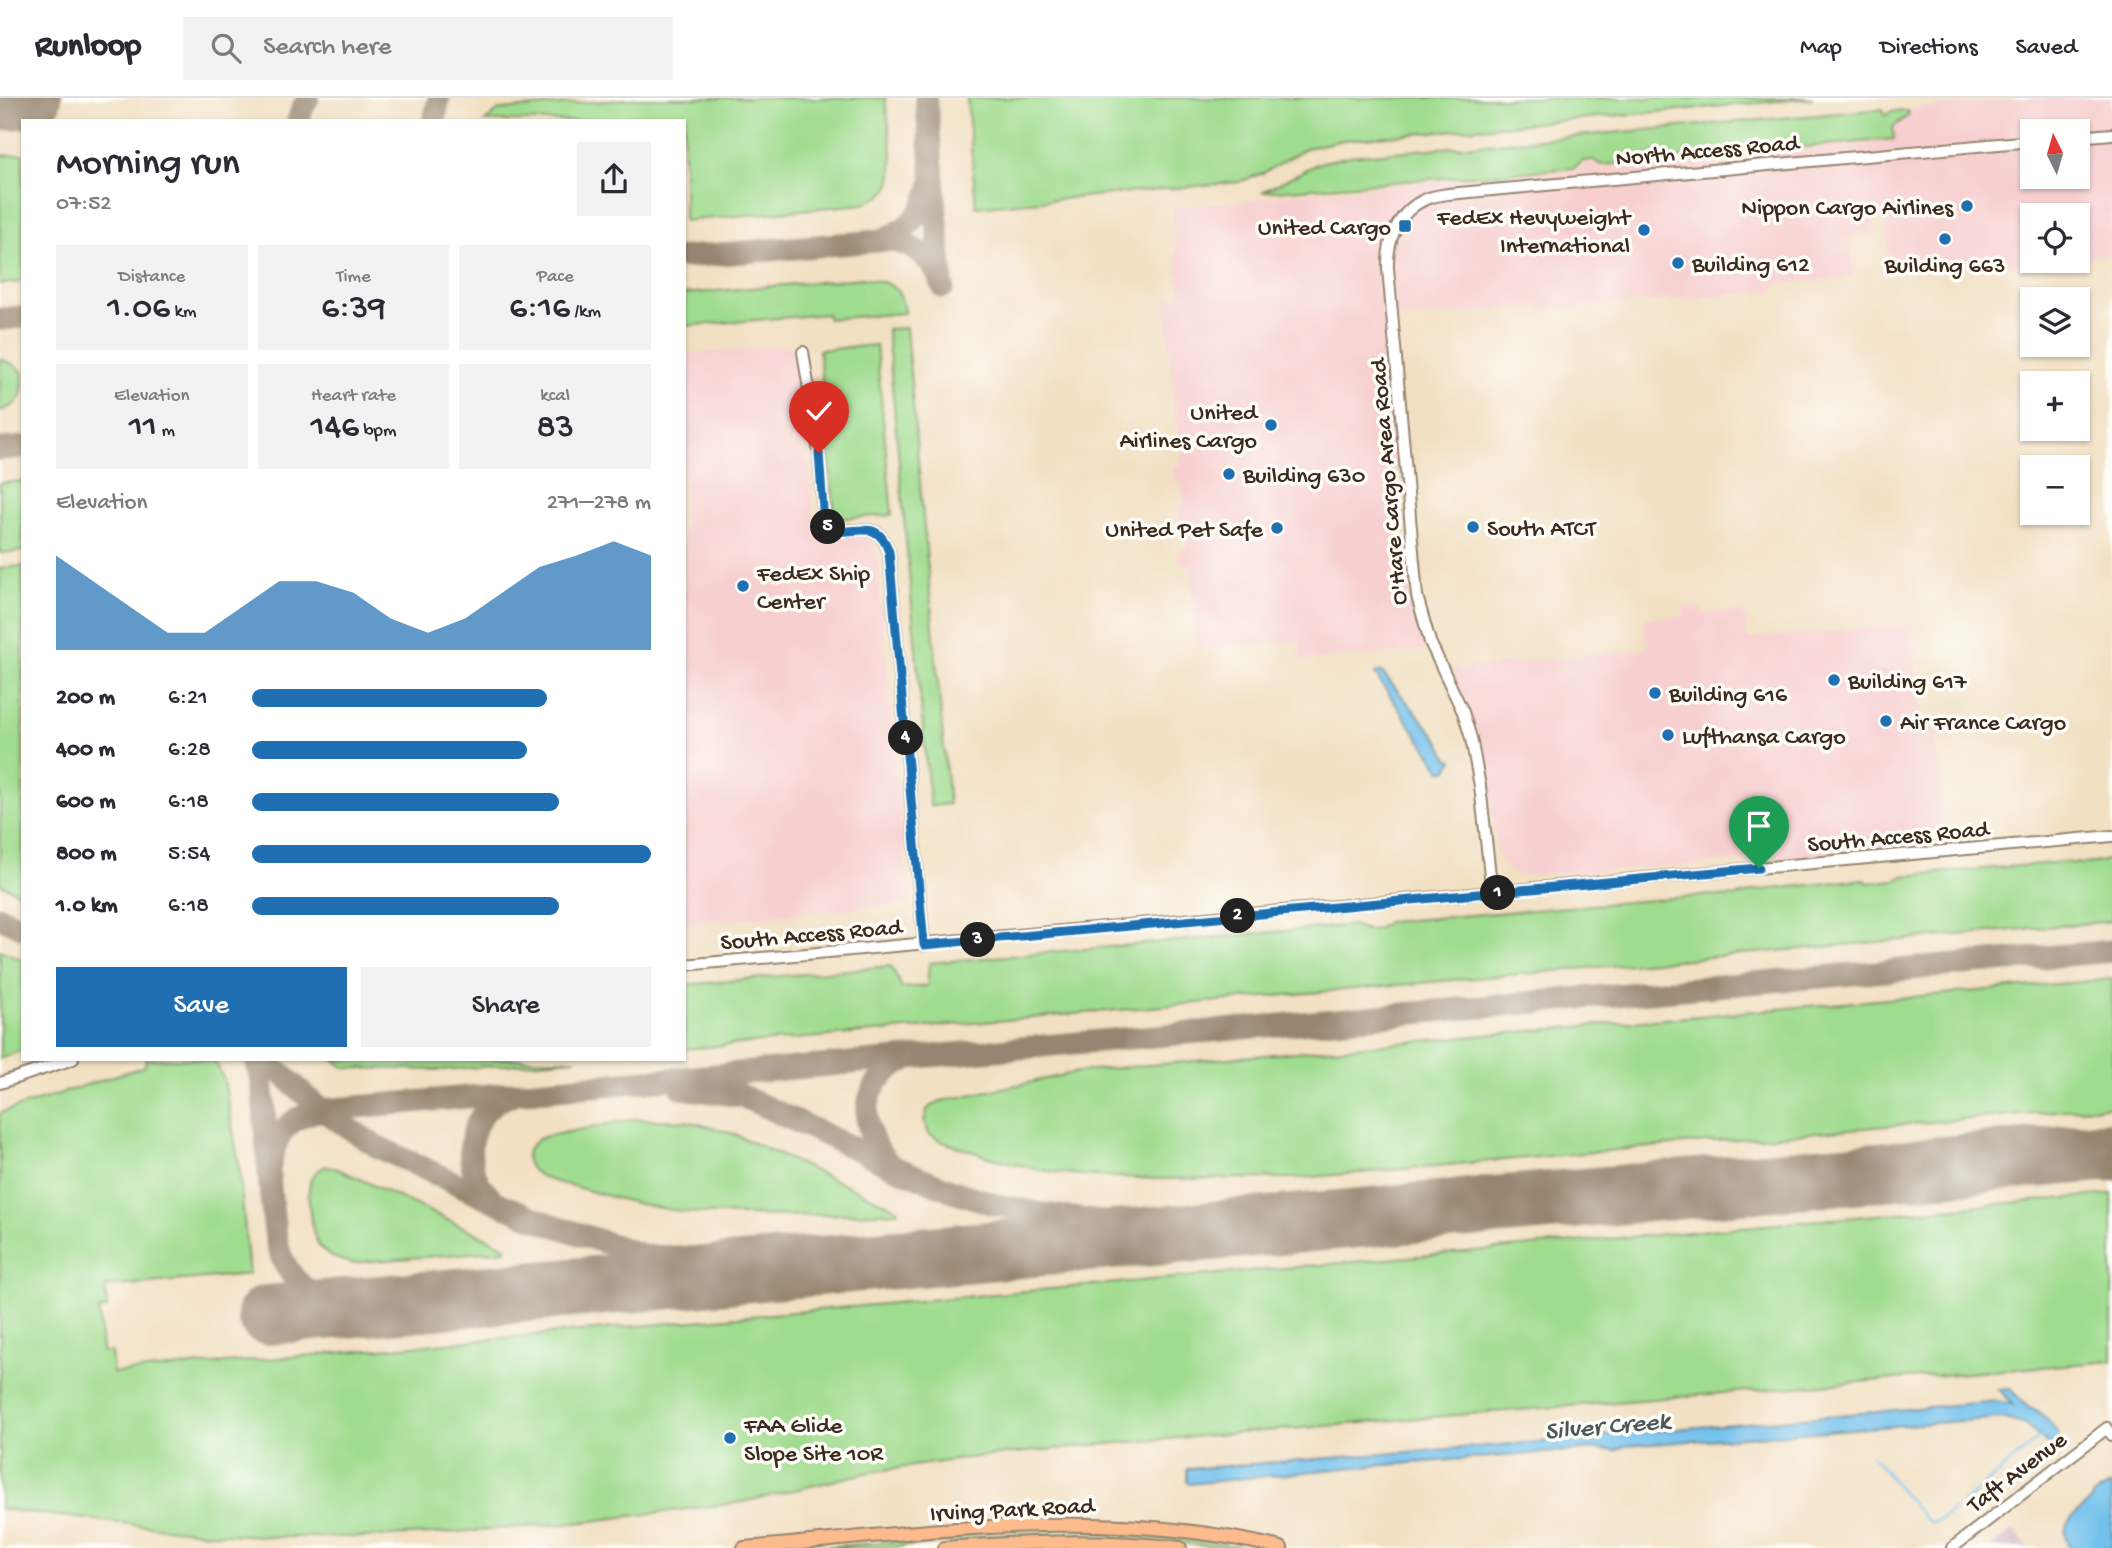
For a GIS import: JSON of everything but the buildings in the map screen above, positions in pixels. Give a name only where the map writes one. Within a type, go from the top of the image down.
[{"type":"main road","name":"Irving Park Road","points":[[744,1548],[1055,1524],[1149,1528],[1205,1534],[1281,1548]]},
{"type":"main road","name":"Irving Park Road","points":[[944,1548],[1061,1541],[1109,1541],[1180,1548]]},
{"type":"street","points":[[2090,136],[2112,134]]},
{"type":"street","name":"North Access Road","points":[[1397,224],[1410,210],[1426,199],[1448,194],[2020,142]]},
{"type":"street","name":"O'Hare Cargo Area Road","points":[[1397,224],[1387,252],[1417,596],[1430,642],[1463,712],[1471,738],[1480,786],[1492,893]]},
{"type":"street","points":[[803,352],[819,453],[824,523],[835,531],[867,529],[877,532],[885,540],[889,552],[924,945]]},
{"type":"street","name":"South Access Road","points":[[686,965],[2112,836]]},
{"type":"street","points":[[0,1083],[67,1061]]},
{"type":"street","name":"Taft Avenue","points":[[1952,1548],[2109,1432]]},
{"type":"shaded area","points":[[2029,98],[2112,98],[2112,254],[2090,256],[2090,203],[2020,203],[2020,262],[1891,274],[1884,215],[1873,216],[1875,233],[1850,236],[1854,277],[1777,284],[1777,290],[1541,311],[1540,305],[1386,320],[1410,596],[1426,650],[1302,661],[1299,640],[1197,649],[1189,564],[1181,564],[1180,556],[1180,549],[1187,548],[1185,522],[1178,522],[1176,507],[1184,506],[1181,481],[1174,481],[1173,466],[1180,465],[1165,299],[1180,296],[1172,208],[1279,195],[1579,171],[1585,164],[1594,164],[1599,169],[1644,165],[1650,157],[1662,157],[1668,163],[1890,142],[1889,125],[1909,109]]},
{"type":"shaded area","points":[[791,345],[801,377],[816,539],[865,535],[876,547],[909,903],[686,924],[686,354]]},
{"type":"shaded area","points":[[1700,606],[1702,614],[1744,611],[1747,639],[1912,624],[1921,721],[1933,720],[1945,842],[1689,865],[1526,875],[1514,874],[1505,867],[1496,845],[1477,731],[1451,669],[1647,649],[1644,619],[1684,616],[1684,607]]},
{"type":"shaded area","points":[[2013,1530],[2028,1548],[1991,1548]]},
{"type":"green space","points":[[641,98],[885,98],[892,172],[887,190],[863,204],[686,221],[686,119],[488,119],[499,110]]},
{"type":"green space","points":[[967,98],[1813,98],[1343,140],[1306,148],[1263,173],[1239,182],[976,207]]},
{"type":"green space","points":[[1883,109],[1885,116],[1891,112],[1908,111],[1909,115],[1893,127],[1894,139],[1671,159],[1663,152],[1650,153],[1641,162],[1601,165],[1593,160],[1583,161],[1574,168],[1262,192],[1319,163],[1349,156]]},
{"type":"green space","points":[[21,154],[21,282],[0,284],[0,156]]},
{"type":"green space","points":[[862,278],[892,286],[900,296],[904,313],[828,319],[827,314],[686,326],[686,294]]},
{"type":"green space","points":[[906,328],[949,804],[930,806],[887,329]]},
{"type":"green space","points":[[876,345],[892,515],[835,519],[819,350]]},
{"type":"green space","points":[[0,359],[15,365],[21,371],[21,395],[17,402],[0,411]]},
{"type":"green space","points":[[21,481],[21,551],[0,553],[0,483]]},
{"type":"green space","points":[[21,566],[21,894],[0,884],[0,568]]},
{"type":"green space","points":[[2112,858],[2112,921],[686,1049],[686,985],[891,966],[902,988],[927,986],[929,963],[1353,925],[1370,930],[1387,922],[1712,895],[1734,896],[1754,891],[1864,879],[1868,883],[1896,880],[1903,876],[2064,862],[2101,862]]},
{"type":"green space","points":[[0,950],[21,959],[21,1051],[0,1058]]},
{"type":"green space","points":[[2112,979],[2112,1106],[1301,1178],[1156,1179],[1040,1170],[943,1142],[929,1134],[924,1122],[927,1110],[941,1101],[1083,1071]]},
{"type":"green space","points":[[146,1061],[214,1061],[217,1065],[224,1080],[239,1165],[249,1274],[105,1287],[107,1309],[99,1310],[102,1352],[111,1352],[113,1373],[2112,1194],[2112,1361],[1083,1446],[870,1472],[743,1502],[575,1523],[432,1534],[277,1537],[209,1533],[0,1509],[0,1113],[145,1066]]},
{"type":"green space","points":[[335,1061],[552,1061],[443,1070],[346,1068]]},
{"type":"green space","points":[[634,1119],[686,1121],[734,1134],[898,1209],[898,1212],[767,1215],[673,1210],[630,1202],[553,1181],[534,1172],[527,1161],[530,1146],[543,1137]]},
{"type":"green space","points":[[325,1166],[338,1169],[506,1247],[506,1250],[351,1263],[335,1258],[317,1242],[310,1214],[309,1192],[312,1177]]},
{"type":"green space","points":[[1065,1531],[1147,1534],[1252,1548],[1222,1548],[1102,1536],[1031,1536],[882,1548],[823,1547],[999,1533]]},
{"type":"water","points":[[1381,671],[1439,740],[1448,758],[1453,760],[1448,770],[1441,770],[1375,674]]},
{"type":"water","points":[[1998,1389],[2010,1389],[2029,1408],[2038,1411],[2058,1434],[2058,1440],[2052,1444],[2046,1443],[2026,1425],[2002,1418],[1625,1446],[1616,1451],[1596,1449],[1346,1468],[1189,1484],[1187,1481],[1187,1469],[1551,1441],[1998,1401],[2013,1405]]},
{"type":"water","points":[[2112,1485],[2112,1548],[2070,1548],[2065,1532],[2069,1521],[2091,1501],[2092,1496]]},
{"type":"waterway","points":[[1963,1503],[2040,1437]]},
{"type":"waterway","points":[[1872,1456],[1926,1520],[1932,1523],[1954,1509]]},
{"type":"taxiway","points":[[299,119],[308,98]]},
{"type":"taxiway","points":[[434,119],[439,98]]},
{"type":"taxiway","points":[[926,98],[942,279]]},
{"type":"taxiway","points":[[880,240],[890,237],[913,221],[924,206],[931,187]]},
{"type":"taxiway","points":[[686,257],[889,240],[908,246],[923,256],[935,269],[943,287]]},
{"type":"taxiway","points":[[0,319],[21,317]]},
{"type":"taxiway","points":[[0,449],[21,447]]},
{"type":"taxiway","points":[[0,917],[21,927]]},
{"type":"taxiway","points":[[269,1171],[275,1147],[284,1130],[299,1118],[322,1110],[2112,951]]},
{"type":"taxiway","points":[[256,1061],[263,1090],[273,1217],[281,1256],[290,1273],[309,1291],[355,1308]]},
{"type":"taxiway","points":[[267,1061],[322,1110],[376,1146],[544,1222],[645,1256],[797,1261],[906,1259]]},
{"type":"taxiway","points":[[888,1162],[871,1135],[868,1107],[879,1081],[904,1061]]},
{"type":"taxiway","points":[[682,1088],[742,1096],[896,1168],[993,1204],[1122,1225],[1321,1222]]},
{"type":"taxiway","points":[[492,1198],[482,1188],[476,1176],[472,1163],[472,1136],[484,1112],[510,1096]]},
{"type":"runway","points":[[0,101],[32,98]]},
{"type":"runway","points":[[267,1315],[2112,1151]]},
{"type":"place","name":"Nippon Cargo Airlines","points":[[1967,206]]},
{"type":"place","name":"United Cargo","points":[[1405,226]]},
{"type":"place","name":"FedEx Hevyweight International","points":[[1644,230]]},
{"type":"place","name":"Building 663","points":[[1945,239]]},
{"type":"place","name":"Building 612","points":[[1678,263]]},
{"type":"place","name":"United Airlines Cargo","points":[[1271,425]]},
{"type":"place","name":"Building 630","points":[[1229,474]]},
{"type":"place","name":"South ATCT","points":[[1473,527]]},
{"type":"place","name":"United Pet Safe","points":[[1277,528]]},
{"type":"place","name":"FedEx Ship Center","points":[[743,586]]},
{"type":"place","name":"Building 617","points":[[1834,680]]},
{"type":"place","name":"Building 616","points":[[1655,693]]},
{"type":"place","name":"Air France Cargo","points":[[1886,721]]},
{"type":"place","name":"Lufthansa Cargo","points":[[1668,735]]},
{"type":"place","name":"FAA Glide Slope Site 10R","points":[[730,1438]]},
{"type":"route","points":[[819,453],[824,523],[835,531],[867,529],[877,532],[885,540],[889,552],[924,945],[1759,868]]},
{"type":"water label","name":"Silver Creek","points":[[1607,1424]]}]
